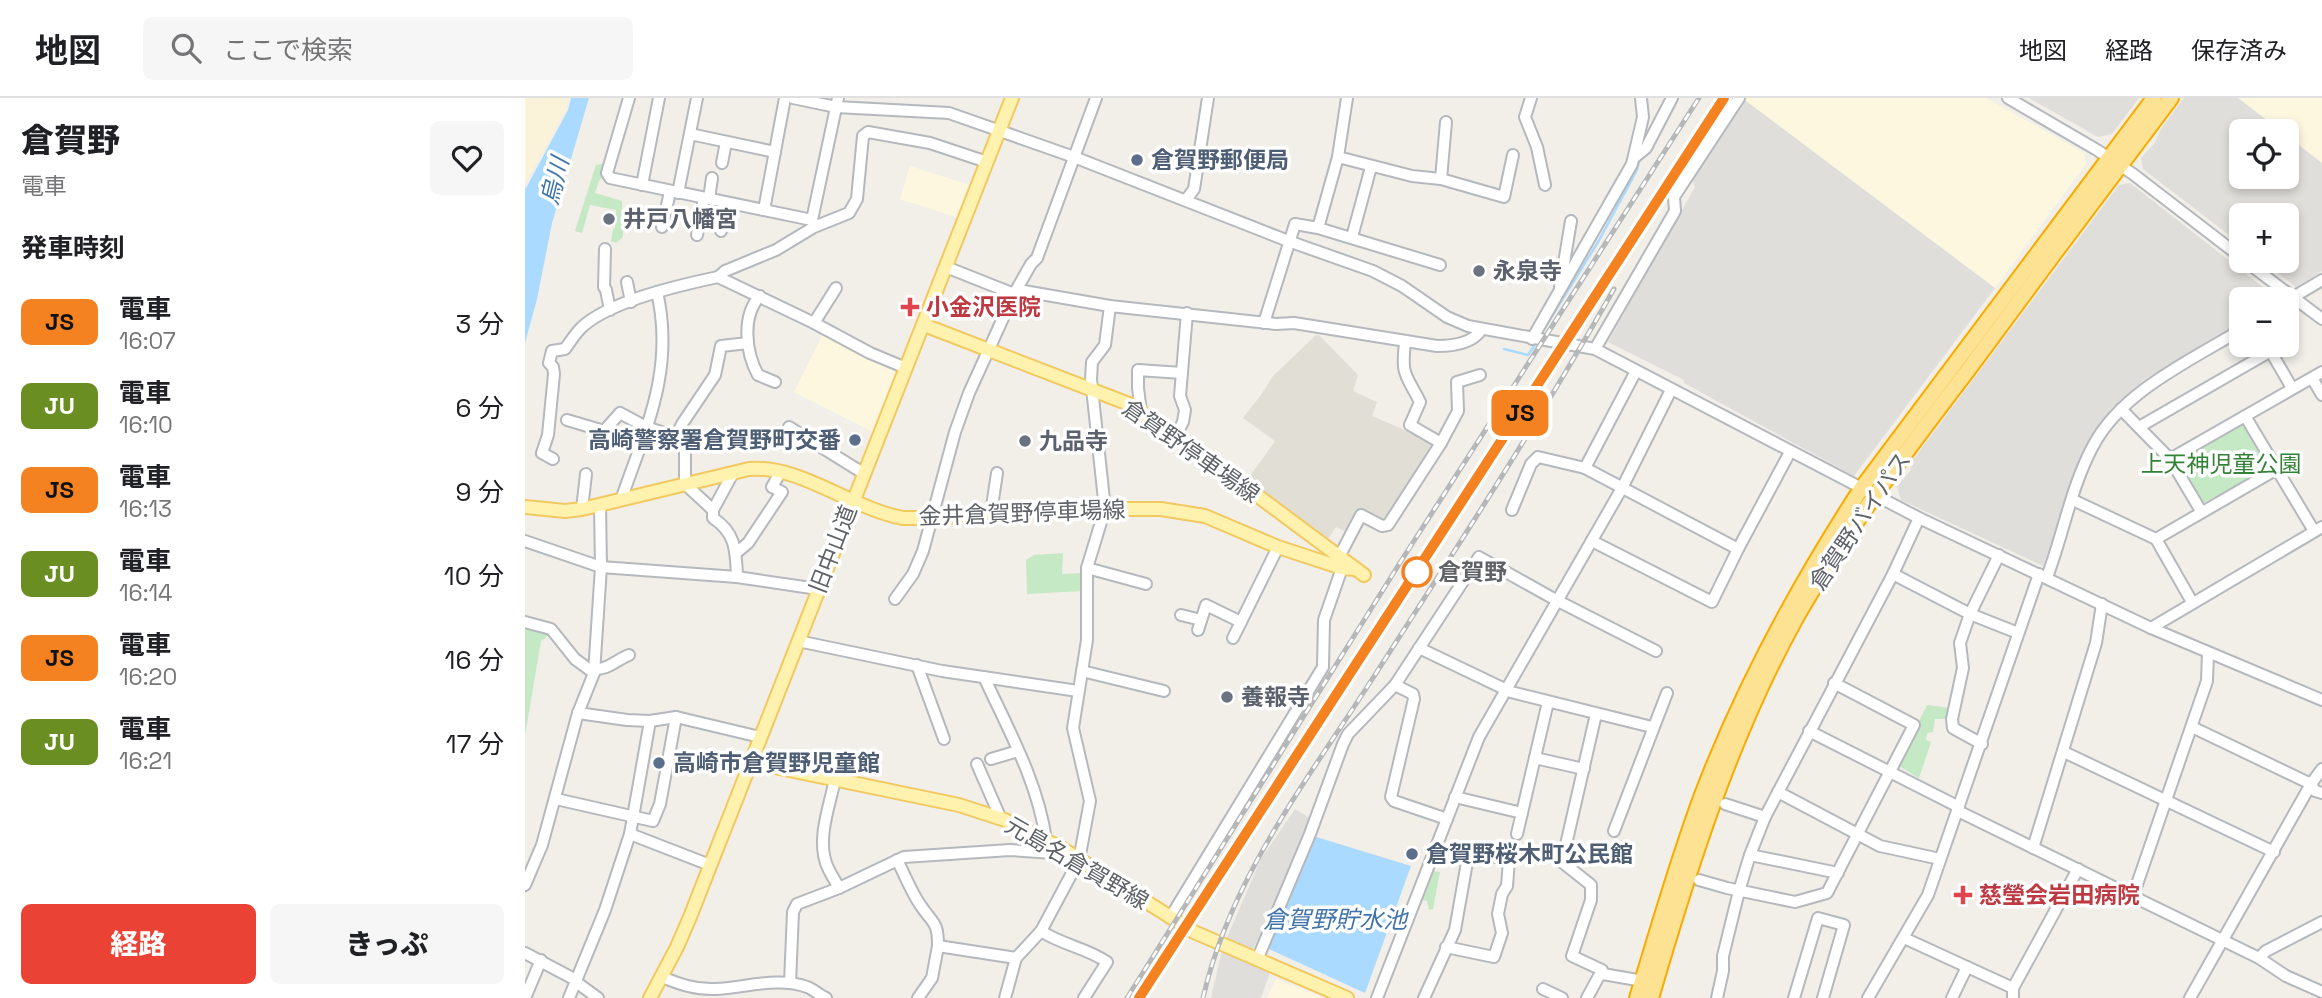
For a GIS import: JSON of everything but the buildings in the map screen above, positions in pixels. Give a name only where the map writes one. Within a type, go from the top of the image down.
[{"type":"highway","name":"倉賀野バイパス","points":[[2115,162],[2154,98]]},
{"type":"highway","name":"倉賀野バイパス","points":[[1637,998],[1702,795],[1755,673],[1817,557],[2115,162],[2171,98]]},
{"type":"highway","name":"倉賀野バイパス","points":[[1651,998],[1696,850],[1755,702],[1796,619],[1867,492]]},
{"type":"main road","name":"旧中山道","points":[[650,998],[682,937],[1012,98]]},
{"type":"main road","name":"倉賀野停車場線","points":[[924,325],[1093,389],[1141,412],[1176,435],[1350,567]]},
{"type":"main road","name":"金井倉賀野停車場線","points":[[526,507],[565,512],[759,468],[781,471],[895,516],[932,518],[991,513],[1143,508],[1205,516],[1278,547],[1350,567]]},
{"type":"main road","name":"元島名倉賀野線","points":[[751,762],[959,805],[1001,819],[1063,849],[1194,932],[1347,998]]},
{"type":"street","points":[[629,98],[607,173],[610,178],[813,223]]},
{"type":"street","points":[[642,185],[659,98]]},
{"type":"street","points":[[662,227],[690,134],[697,98]]},
{"type":"street","points":[[764,210],[785,98]]},
{"type":"street","points":[[793,98],[884,110],[949,113],[1074,157],[1385,277],[1447,317],[1481,330],[1594,349],[1867,492],[2151,628],[2322,701]]},
{"type":"street","points":[[884,110],[887,98]]},
{"type":"street","points":[[908,111],[911,98]]},
{"type":"street","points":[[895,600],[918,562],[955,432],[969,393],[1016,292],[1037,258],[1095,98]]},
{"type":"street","points":[[1187,201],[1194,189],[1208,98]]},
{"type":"street","points":[[1318,228],[1338,157],[1347,98]]},
{"type":"street","points":[[1531,98],[1525,117],[1537,147],[1545,185]]},
{"type":"street","points":[[1532,339],[1635,157],[1643,117],[1641,98]]},
{"type":"street","points":[[1635,157],[1646,148],[1672,98]]},
{"type":"street","points":[[1594,349],[1675,211],[1674,197],[1739,98]]},
{"type":"street","points":[[2008,98],[2115,162],[2229,248]]},
{"type":"street","points":[[813,223],[837,103]]},
{"type":"street","points":[[1441,179],[1446,122]]},
{"type":"street","points":[[553,460],[542,453],[549,427],[554,374],[549,363],[552,351],[565,349],[580,322],[657,292],[718,277],[725,271],[776,250],[813,223],[849,214],[857,199],[863,136],[868,132],[930,143],[987,162]]},
{"type":"street","points":[[690,134],[775,152]]},
{"type":"street","points":[[722,163],[726,142]]},
{"type":"street","points":[[1338,157],[1412,176],[1441,179],[1504,197],[1513,155]]},
{"type":"street","points":[[1352,237],[1371,167]]},
{"type":"street","points":[[697,235],[712,178]]},
{"type":"street","points":[[721,231],[726,203]]},
{"type":"street","points":[[1559,293],[1571,221]]},
{"type":"street","points":[[1264,323],[1295,224],[1352,237],[1440,265]]},
{"type":"street","points":[[605,249],[604,287],[607,290],[610,310]]},
{"type":"street","points":[[946,267],[1016,292],[1111,306],[1264,323],[1294,323],[1405,343],[1451,346],[1472,339],[1481,330]]},
{"type":"street","points":[[2259,273],[2276,287]]},
{"type":"street","points":[[718,277],[870,353],[906,368]]},
{"type":"street","points":[[2299,294],[2322,281]]},
{"type":"street","points":[[627,282],[631,302]]},
{"type":"street","points":[[814,323],[837,288]]},
{"type":"street","points":[[621,500],[654,409],[664,351],[664,321],[657,292]]},
{"type":"street","points":[[760,296],[750,312],[749,356],[758,375],[775,382]]},
{"type":"street","points":[[2299,305],[2322,319]]},
{"type":"street","points":[[1005,998],[1016,958],[1041,931],[1079,860],[1090,801],[1073,729],[1087,640],[1087,568],[1105,509],[1092,362],[1105,345],[1111,306]]},
{"type":"street","points":[[1176,435],[1183,422],[1185,410],[1180,396],[1187,313]]},
{"type":"street","points":[[1868,998],[1928,895],[2018,633],[2093,446],[2130,399],[2229,337]]},
{"type":"street","points":[[676,437],[687,415],[715,375],[721,346],[748,342]]},
{"type":"street","points":[[1405,343],[1402,368],[1420,402],[1410,425],[1441,443]]},
{"type":"street","points":[[2139,427],[2254,357]]},
{"type":"street","points":[[2274,357],[2292,388]]},
{"type":"street","points":[[1141,412],[1139,370],[1182,373]]},
{"type":"street","points":[[1585,468],[1636,371]]},
{"type":"street","points":[[1170,918],[1323,667],[1324,620],[1350,567],[1361,515],[1382,526],[1388,525],[1441,443],[1458,411],[1457,382],[1480,375]]},
{"type":"street","points":[[2170,459],[2317,375],[2322,395]]},
{"type":"street","points":[[1377,998],[1479,737],[1504,689],[1622,488],[1671,390]]},
{"type":"street","points":[[2121,409],[2170,459],[2201,512]]},
{"type":"street","points":[[567,421],[604,431],[620,413],[646,427],[685,442],[685,484],[713,510]]},
{"type":"street","points":[[2151,628],[2318,529],[2277,469],[2245,415]]},
{"type":"street","points":[[789,427],[863,473]]},
{"type":"street","points":[[1592,541],[1712,602],[1790,452]]},
{"type":"street","points":[[1512,510],[1531,464],[1538,457],[1585,468],[1738,549]]},
{"type":"street","points":[[2156,539],[2277,469]]},
{"type":"street","points":[[736,553],[748,543],[782,492],[772,487],[781,471]]},
{"type":"street","points":[[991,513],[997,472]]},
{"type":"street","points":[[582,509],[586,474]]},
{"type":"street","points":[[733,474],[713,510],[713,518],[729,532],[736,553],[737,577]]},
{"type":"street","points":[[2073,500],[2156,539],[2192,602]]},
{"type":"street","points":[[525,885],[542,845],[578,713],[594,671],[601,567],[600,505]]},
{"type":"street","points":[[1717,998],[1723,957],[1749,855],[1777,792],[1893,574],[1919,517]]},
{"type":"street","points":[[526,540],[601,567],[737,577],[818,589]]},
{"type":"street","points":[[1233,638],[1278,547]]},
{"type":"street","points":[[1982,744],[1953,728],[1952,719],[1963,668],[1960,643],[1970,614],[1999,555]]},
{"type":"street","points":[[1257,960],[1310,835],[1348,734],[1395,685],[1479,557],[1656,651]]},
{"type":"street","points":[[1087,568],[1146,584]]},
{"type":"street","points":[[1893,574],[1970,614],[2018,633]]},
{"type":"street","points":[[2033,848],[2096,643],[2102,604]]},
{"type":"street","points":[[1181,615],[1200,625],[1206,605],[1241,622]]},
{"type":"street","points":[[525,622],[551,629],[575,659],[594,671],[611,666],[618,659],[629,655]]},
{"type":"street","points":[[798,641],[916,666],[1078,691]]},
{"type":"street","points":[[1419,648],[1504,689],[1652,727]]},
{"type":"street","points":[[2133,896],[2207,681],[2208,653]]},
{"type":"street","points":[[916,666],[944,739]]},
{"type":"street","points":[[1082,671],[1164,691]]},
{"type":"street","points":[[984,677],[1018,751],[1043,817],[1046,840]]},
{"type":"street","points":[[1699,880],[1795,902],[1827,893],[1914,724],[1834,683]]},
{"type":"street","points":[[1395,685],[1413,694],[1414,699],[1391,797],[1394,801],[1447,819]]},
{"type":"street","points":[[1613,831],[1667,693]]},
{"type":"street","points":[[1517,834],[1548,702]]},
{"type":"street","points":[[578,713],[650,721],[675,717],[760,737]]},
{"type":"street","points":[[1597,714],[1562,862],[1591,885],[1591,900],[1572,956],[1602,970],[1603,974]]},
{"type":"street","points":[[556,799],[653,821],[660,804],[675,717]]},
{"type":"street","points":[[569,998],[605,910],[635,815],[650,721]]},
{"type":"street","points":[[2192,727],[2311,784],[2315,791],[2322,793]]},
{"type":"street","points":[[1809,732],[2033,848],[2223,940],[2259,958],[2286,976],[2322,992]]},
{"type":"street","points":[[991,760],[1018,751]]},
{"type":"street","points":[[2064,752],[2274,852]]},
{"type":"street","points":[[1535,758],[1584,769]]},
{"type":"street","points":[[977,764],[1001,819]]},
{"type":"street","points":[[2190,998],[2322,769]]},
{"type":"street","points":[[835,779],[823,836],[827,864],[839,888]]},
{"type":"street","points":[[1777,792],[1880,846],[1940,859]]},
{"type":"street","points":[[1455,797],[1522,813]]},
{"type":"street","points":[[1725,804],[1765,817]]},
{"type":"street","points":[[629,834],[710,864]]},
{"type":"street","points":[[790,983],[795,907],[904,857],[1010,850],[1053,853],[1063,849]]},
{"type":"street","points":[[1424,998],[1446,947],[1455,930],[1469,851],[1509,860],[1507,886],[1502,894],[1498,914],[1502,933],[1494,957],[1446,947]]},
{"type":"street","points":[[1749,855],[1838,873]]},
{"type":"street","points":[[897,860],[921,907],[936,925],[938,946],[932,978],[918,998]]},
{"type":"street","points":[[1904,938],[1967,967],[2013,993],[2078,869]]},
{"type":"street","points":[[1794,998],[1818,918],[1844,925],[1823,998]]},
{"type":"street","points":[[2259,958],[2266,951],[2322,922]]},
{"type":"street","points":[[1041,931],[1055,940],[1092,952],[1108,962],[1084,998]]},
{"type":"street","points":[[938,946],[1016,958]]},
{"type":"street","points":[[525,953],[576,981],[598,998]]},
{"type":"street","points":[[525,998],[541,960]]},
{"type":"street","points":[[1952,998],[1967,967]]},
{"type":"street","points":[[1587,998],[1599,976],[1603,974],[1643,981]]},
{"type":"street","points":[[662,977],[716,994],[734,986],[790,983],[809,988],[814,995],[826,998]]},
{"type":"street","points":[[1543,989],[1562,998]]},
{"type":"shaded area","points":[[1742,98],[1986,98],[2084,153],[2086,164],[1995,288]]},
{"type":"shaded area","points":[[1742,98],[1995,288],[1854,476],[1684,383],[1684,380],[1608,342],[1695,187],[1692,180]]},
{"type":"shaded area","points":[[2029,98],[2139,98],[2112,134],[2098,137]]},
{"type":"shaded area","points":[[2184,98],[2238,98],[2265,119],[2229,119],[2229,189],[2299,189],[2299,145],[2322,163],[2322,271],[2296,287],[2278,273],[2299,273],[2299,203],[2229,203],[2229,235],[2143,169],[2141,158],[2154,144],[2161,129]]},
{"type":"shaded area","points":[[2238,98],[2322,98],[2322,163],[2299,145],[2299,119],[2265,119]]},
{"type":"shaded area","points":[[910,166],[970,185],[958,218],[900,199]]},
{"type":"shaded area","points":[[2130,183],[2229,260],[2229,273],[2245,273],[2263,287],[2229,287],[2229,328],[2145,379],[2110,410],[2083,452],[2043,566],[1901,500],[1897,487],[1910,471],[1912,461],[2119,185]]},
{"type":"shaded area","points":[[824,332],[898,369],[873,432],[794,392]]},
{"type":"shaded area","points":[[1316,335],[1358,375],[1353,391],[1377,402],[1372,416],[1435,443],[1384,523],[1359,512],[1348,533],[1336,527],[1328,539],[1247,480],[1275,441],[1243,418],[1273,376]]},
{"type":"shaded area","points":[[1295,809],[1312,819],[1285,884],[1251,953],[1225,942],[1261,859]]},
{"type":"shaded area","points":[[1222,950],[1271,970],[1261,998],[1211,998]]},
{"type":"shaded area","points":[[1276,979],[1325,998],[1267,998]]},
{"type":"green space","points":[[605,163],[605,174],[595,193],[622,201],[623,237],[616,243],[611,241],[616,210],[590,205],[582,233],[575,231],[596,165]]},
{"type":"green space","name":"上天神児童公園","points":[[2242,421],[2269,468],[2201,504],[2176,463],[2178,459]]},
{"type":"green space","points":[[1063,553],[1062,574],[1082,573],[1083,591],[1027,594],[1026,560],[1034,555]]},
{"type":"green space","points":[[525,624],[552,633],[541,641],[525,736]]},
{"type":"green space","points":[[1927,705],[1950,708],[1947,719],[1935,719],[1933,732],[1927,733],[1926,740],[1931,742],[1919,778],[1897,765]]},
{"type":"green space","points":[[1434,871],[1440,872],[1433,909],[1429,910],[1427,901],[1422,900]]},
{"type":"sand","points":[[525,98],[569,98],[566,109],[525,184]]},
{"type":"water","name":"烏川","points":[[571,98],[589,98],[552,223],[525,343],[525,190],[568,110]]},
{"type":"water","name":"倉賀野貯水池","points":[[1313,836],[1411,866],[1365,993],[1267,948]]},
{"type":"waterway","points":[[1643,143],[1646,126]]},
{"type":"waterway","points":[[1539,337],[1598,242],[1637,170],[1639,161]]},
{"type":"waterway","points":[[1504,349],[1528,355],[1536,343]]},
{"type":"railway","points":[[1127,998],[1403,558],[1699,98]]},
{"type":"railway","points":[[1139,998],[1724,98]]},
{"type":"railway","points":[[1203,998],[1215,954],[1231,912],[1273,833],[1495,487],[1614,289]]},
{"type":"train","name":"JS","points":[[1139,998],[1724,98]]},
{"type":"place","name":"倉賀野郵便局","points":[[1137,160]]},
{"type":"place","name":"井戸八幡宮","points":[[609,219]]},
{"type":"place","name":"永泉寺","points":[[1479,271]]},
{"type":"place","name":"小金沢医院","points":[[910,307]]},
{"type":"place","name":"高崎警察署倉賀野町交番","points":[[855,440]]},
{"type":"place","name":"九品寺","points":[[1025,441]]},
{"type":"place","name":"倉賀野","points":[[1417,572]]},
{"type":"place","name":"養報寺","points":[[1227,697]]},
{"type":"place","name":"高崎市倉賀野児童館","points":[[659,763]]},
{"type":"place","name":"倉賀野桜木町公民館","points":[[1412,854]]},
{"type":"place","name":"慈瑩会岩田病院","points":[[1963,895]]}]
